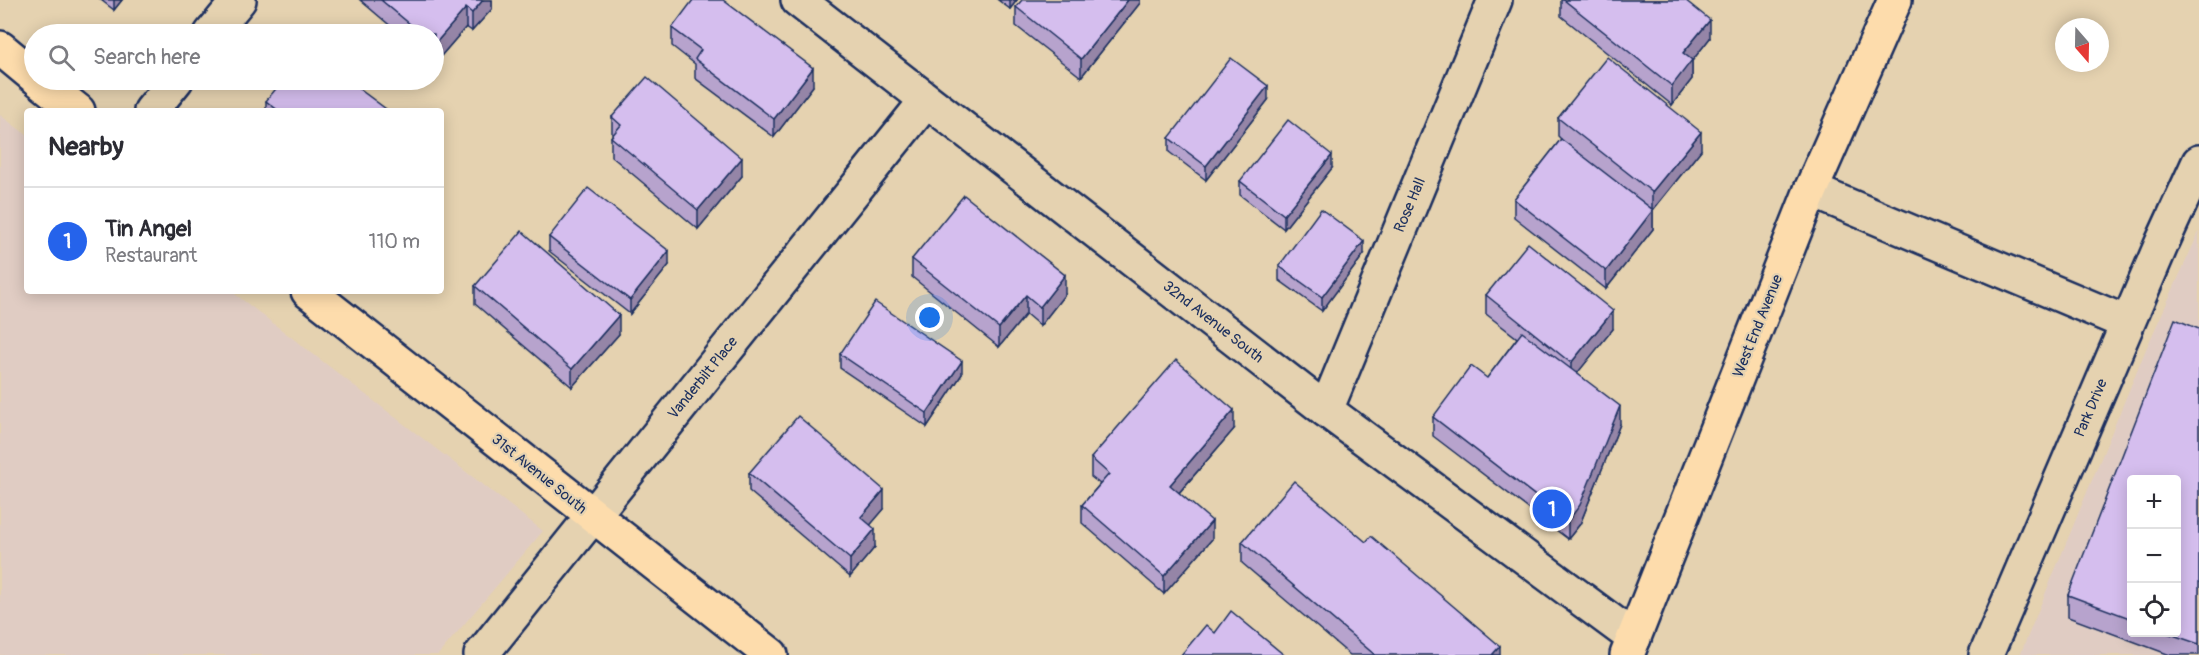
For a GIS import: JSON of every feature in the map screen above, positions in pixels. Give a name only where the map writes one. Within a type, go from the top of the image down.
[{"type":"main road","name":"West End Avenue","points":[[1630,646],[1811,190],[1895,0]]},
{"type":"main road","points":[[0,48],[24,68]]},
{"type":"main road","points":[[52,90],[74,108]]},
{"type":"main road","name":"31st Avenue South","points":[[312,294],[771,655]]},
{"type":"street","points":[[219,24],[239,0]]},
{"type":"street","name":"32nd Avenue South","points":[[798,0],[1630,646]]},
{"type":"street","name":"Rose Hall","points":[[1326,410],[1495,0]]},
{"type":"street","points":[[153,108],[168,90]]},
{"type":"street","name":"Vanderbilt Place","points":[[481,655],[926,101]]},
{"type":"street","name":"Park Drive","points":[[1986,655],[2127,323],[2199,162]]},
{"type":"street","points":[[1811,190],[2127,323]]},
{"type":"shaded area","points":[[0,115],[24,133],[24,294],[235,294],[543,531],[438,655],[0,655]]},
{"type":"shaded area","points":[[2199,232],[2199,655],[2020,655],[2146,349]]},
{"type":"building","points":[[381,0],[483,0],[472,13],[466,8],[444,33],[444,24],[410,24]]},
{"type":"building","points":[[693,0],[723,0],[813,68],[774,119],[695,59],[701,50],[672,28]]},
{"type":"building","points":[[1022,0],[1128,0],[1081,59],[1016,7]]},
{"type":"building","points":[[1564,0],[1685,0],[1710,20],[1683,53],[1692,60],[1672,86]]},
{"type":"building","points":[[1607,57],[1701,132],[1652,192],[1558,118]]},
{"type":"building","points":[[1231,58],[1268,86],[1206,166],[1169,138]]},
{"type":"building","points":[[647,77],[742,158],[698,210],[611,137],[621,125],[612,117]]},
{"type":"building","points":[[275,90],[360,90],[385,108],[275,108],[266,101]]},
{"type":"building","points":[[1288,120],[1332,155],[1284,215],[1240,181]]},
{"type":"building","points":[[1561,139],[1653,210],[1606,271],[1514,199]]},
{"type":"building","points":[[588,188],[669,251],[630,300],[549,237]]},
{"type":"building","points":[[964,195],[1065,275],[1040,307],[1026,295],[999,328],[912,259]]},
{"type":"building","points":[[1321,209],[1364,241],[1322,297],[1279,266]]},
{"type":"building","points":[[522,231],[619,315],[572,369],[475,286]]},
{"type":"building","points":[[1528,243],[1613,311],[1571,363],[1486,295]]},
{"type":"building","points":[[875,302],[962,361],[927,413],[840,354]]},
{"type":"building","points":[[2175,319],[2199,329],[2199,644],[2179,637],[2181,637],[2181,475],[2127,475],[2127,617],[2068,595]]},
{"type":"building","points":[[1522,332],[1620,406],[1580,505],[1568,521],[1433,417],[1471,366],[1487,378]]},
{"type":"building","points":[[1176,360],[1234,410],[1170,485],[1212,521],[1164,576],[1082,505],[1109,474],[1091,458]]},
{"type":"building","points":[[798,416],[884,490],[861,517],[875,529],[850,559],[749,473]]},
{"type":"building","points":[[1294,481],[1366,542],[1371,536],[1500,646],[1492,655],[1375,655],[1242,542]]},
{"type":"building","points":[[1231,611],[1284,655],[1181,655],[1206,625],[1215,633]]},
{"type":"place","name":"Tin Angel","points":[[1552,509]]}]
